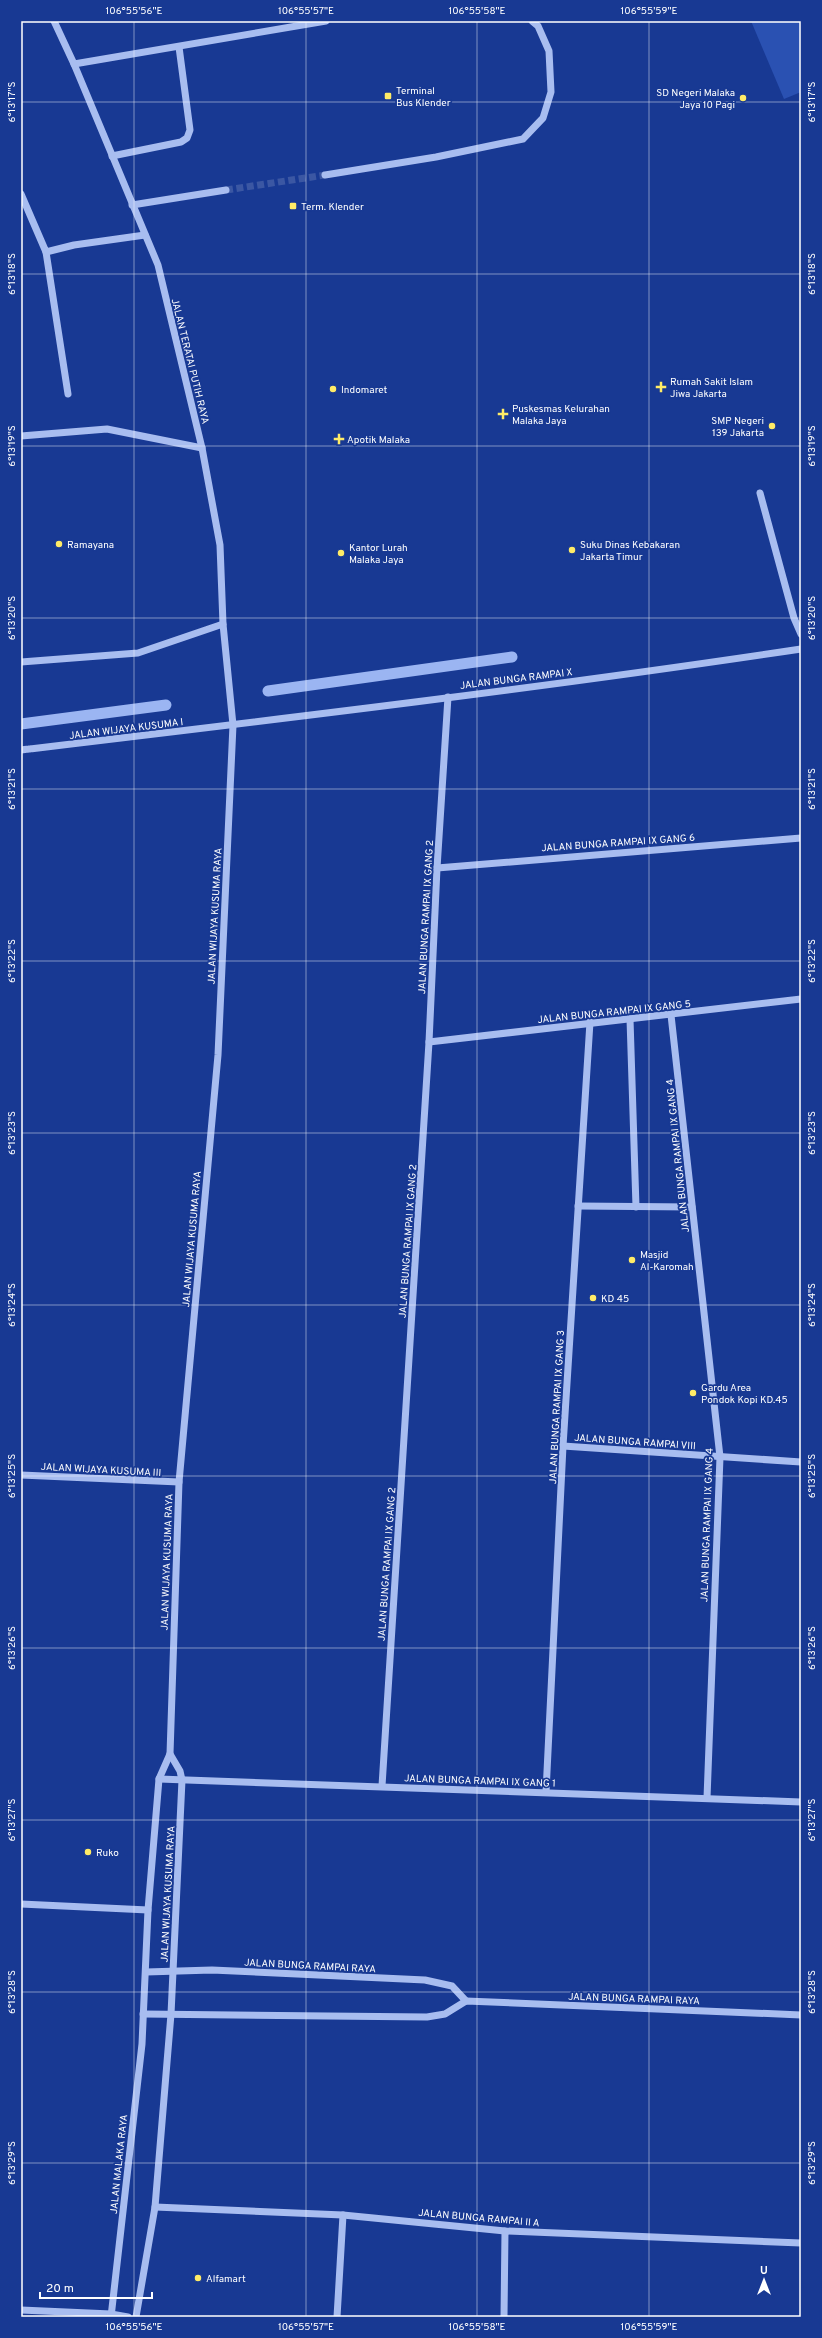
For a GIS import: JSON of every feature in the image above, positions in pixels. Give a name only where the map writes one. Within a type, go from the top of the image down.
[{"type":"street","name":"JALAN TERATAI PUTIH RAYA","points":[[54,21],[74,64],[158,265],[202,448],[220,545],[223,624],[233,725]]},
{"type":"street","points":[[74,64],[326,21]]},
{"type":"street","points":[[325,175],[436,157],[523,139],[543,118],[551,92],[549,51],[538,26],[532,21]]},
{"type":"street","points":[[112,156],[181,142],[187,138],[190,130],[179,47]]},
{"type":"street","points":[[132,205],[226,190]]},
{"type":"street","points":[[21,194],[46,252],[68,394]]},
{"type":"street","points":[[46,252],[145,236]]},
{"type":"street","points":[[21,436],[107,429],[202,448]]},
{"type":"street","points":[[760,493],[794,618],[801,634]]},
{"type":"street","points":[[21,662],[138,653],[223,624]]},
{"type":"street","name":"JALAN BUNGA RAMPAI X","points":[[233,725],[639,673],[801,649]]},
{"type":"street","name":"JALAN BUNGA RAMPAI IX GANG 2","points":[[382,1786],[429,1042],[437,868],[448,697]]},
{"type":"street","name":"JALAN WIJAYA KUSUMA I","points":[[21,750],[233,725]]},
{"type":"street","name":"JALAN WIJAYA KUSUMA RAYA","points":[[144,2014],[148,1910],[159,1779],[170,1754],[179,1482],[218,1055],[233,725]]},
{"type":"street","name":"JALAN BUNGA RAMPAI IX GANG 6","points":[[437,868],[801,838]]},
{"type":"street","name":"JALAN BUNGA RAMPAI IX GANG 5","points":[[429,1042],[590,1022],[671,1015],[801,999]]},
{"type":"street","name":"JALAN BUNGA RAMPAI IX GANG 4","points":[[671,1015],[720,1457],[706,1798]]},
{"type":"street","points":[[630,1019],[636,1207]]},
{"type":"street","name":"JALAN BUNGA RAMPAI IX GANG 3","points":[[546,1792],[563,1446],[590,1022]]},
{"type":"street","points":[[578,1206],[692,1207]]},
{"type":"street","name":"JALAN BUNGA RAMPAI VIII","points":[[563,1446],[801,1462]]},
{"type":"street","name":"JALAN WIJAYA KUSUMA III","points":[[21,1475],[179,1482]]},
{"type":"street","name":"JALAN WIJAYA KUSUMA RAYA","points":[[170,1754],[180,1771],[182,1780],[171,2014]]},
{"type":"street","name":"JALAN BUNGA RAMPAI IX GANG 1","points":[[159,1779],[801,1802]]},
{"type":"street","points":[[21,1904],[148,1910]]},
{"type":"street","name":"JALAN BUNGA RAMPAI RAYA","points":[[146,1972],[212,1970],[425,1980],[452,1986],[466,2000],[801,2015]]},
{"type":"street","points":[[144,2014],[428,2017],[445,2014],[466,2000]]},
{"type":"street","name":"JALAN MALAKA RAYA","points":[[111,2316],[144,2014]]},
{"type":"street","points":[[136,2317],[155,2207],[171,2014]]},
{"type":"street","name":"JALAN BUNGA RAMPAI II A","points":[[155,2207],[343,2215],[505,2230],[801,2243]]},
{"type":"street","points":[[337,2317],[343,2215]]},
{"type":"street","points":[[504,2317],[505,2230]]},
{"type":"street","points":[[21,2310],[128,2317]]},
{"type":"shaded area","points":[[751,21],[801,21],[801,92],[784,99]]},
{"type":"waterway","points":[[268,691],[512,657]]},
{"type":"waterway","points":[[21,724],[166,705]]},
{"type":"tunnel","points":[[226,190],[325,175]]},
{"type":"place","name":"Terminal Bus Klender","points":[[388,96]]},
{"type":"place","name":"SD Negeri Malaka Jaya 10 Pagi","points":[[743,98]]},
{"type":"place","name":"Term. Klender","points":[[293,206]]},
{"type":"place","name":"Rumah Sakit Islam Jiwa Jakarta","points":[[661,387]]},
{"type":"place","name":"Indomaret","points":[[333,389]]},
{"type":"place","name":"Puskesmas Kelurahan Malaka Jaya","points":[[503,414]]},
{"type":"place","name":"SMP Negeri 139 Jakarta","points":[[772,426]]},
{"type":"place","name":"Apotik Malaka","points":[[339,439]]},
{"type":"place","name":"Ramayana","points":[[59,544]]},
{"type":"place","name":"Suku Dinas Kebakaran Jakarta Timur","points":[[572,550]]},
{"type":"place","name":"Kantor Lurah Malaka Jaya","points":[[341,553]]},
{"type":"place","name":"Masjid Al-Karomah","points":[[632,1260]]},
{"type":"place","name":"KD 45","points":[[593,1298]]},
{"type":"place","name":"Gardu Area Pondok Kopi KD.45","points":[[693,1393]]},
{"type":"place","name":"Ruko","points":[[88,1852]]},
{"type":"place","name":"Alfamart","points":[[198,2278]]}]
